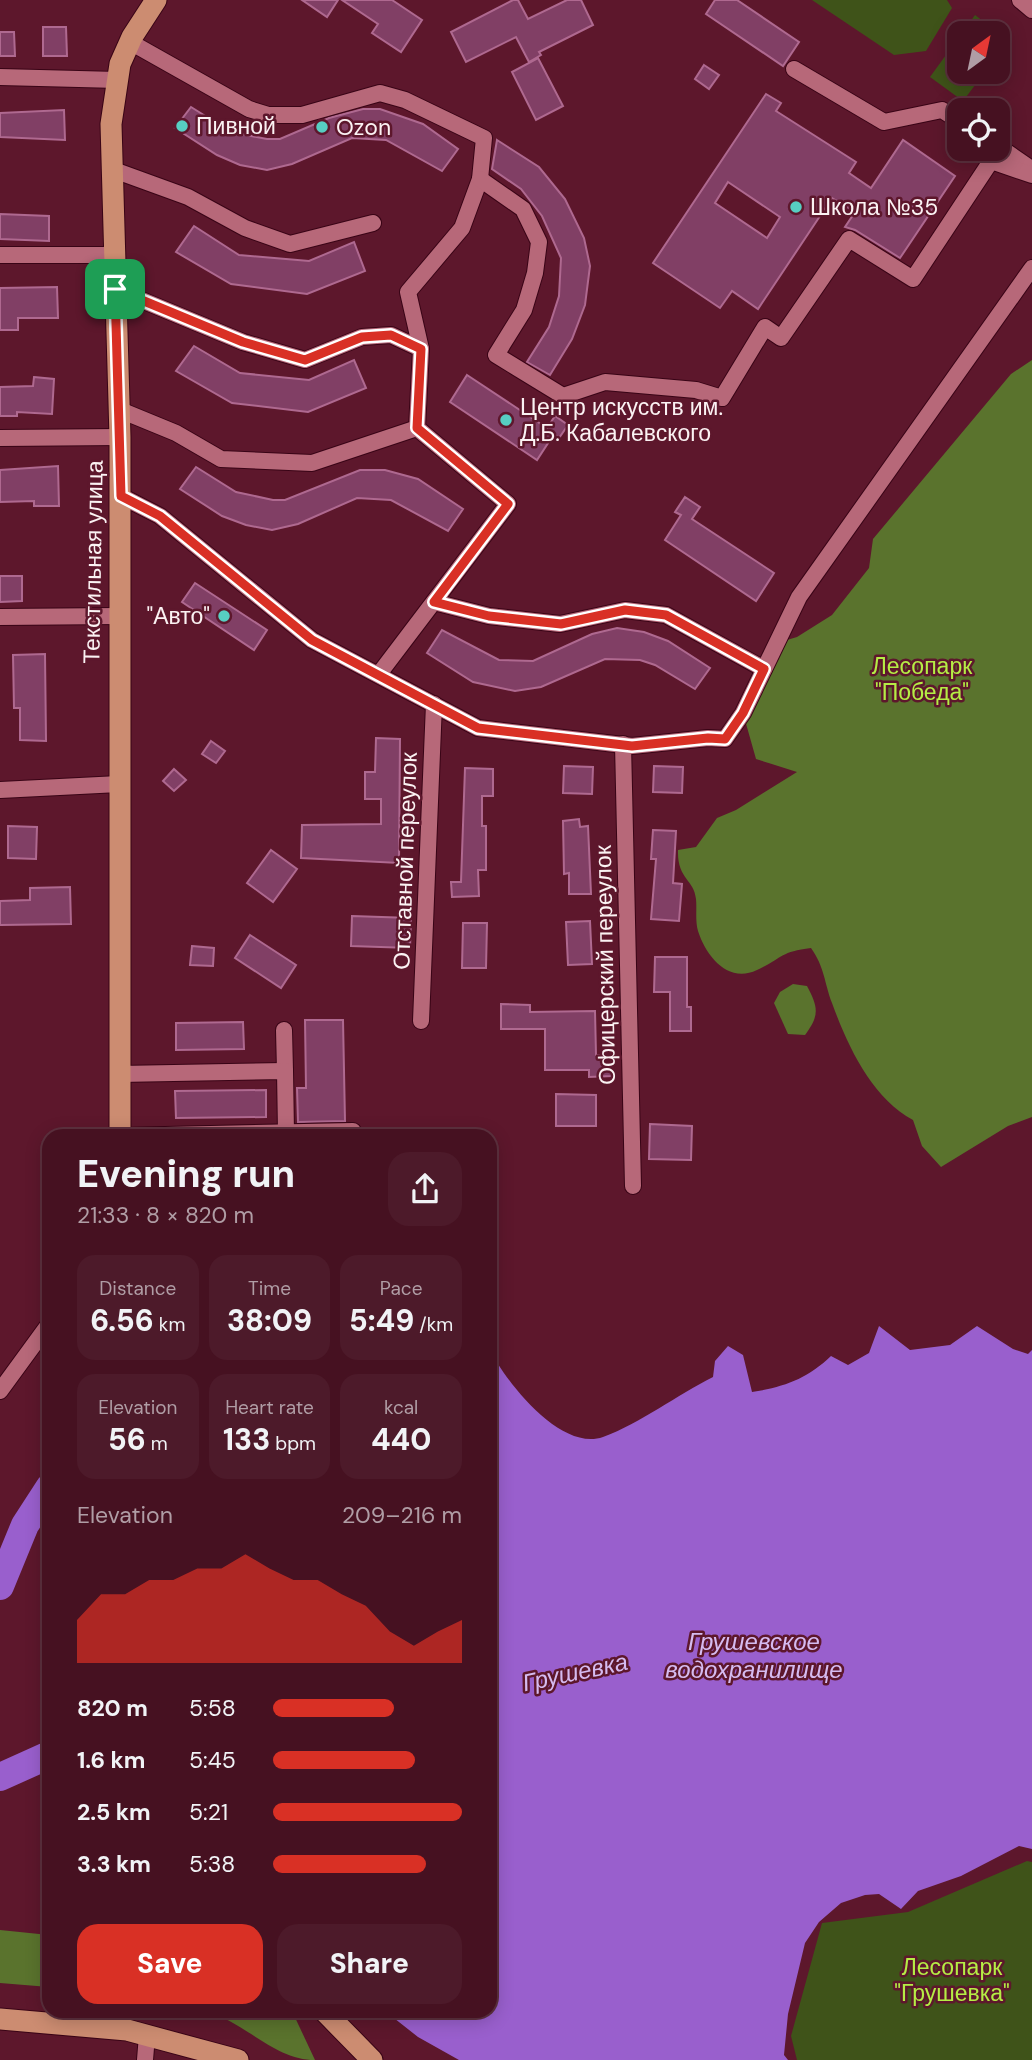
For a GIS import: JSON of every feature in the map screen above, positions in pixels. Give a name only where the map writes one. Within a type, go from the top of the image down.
[{"type":"main road","name":"Текстильная улица","points":[[120,1129],[118,616],[121,496],[111,124],[120,64],[153,1]]},
{"type":"main road","points":[[331,2018],[372,2060]]},
{"type":"main road","points":[[0,2020],[147,2035],[238,2060]]},
{"type":"street","points":[[1020,0],[1032,10]]},
{"type":"street","points":[[130,43],[249,109],[268,115],[302,116],[380,93],[405,100],[484,138],[480,178],[463,228],[408,292],[421,349],[417,428]]},
{"type":"street","points":[[794,69],[884,122],[942,110],[947,113]]},
{"type":"street","points":[[0,77],[118,80]]},
{"type":"street","points":[[1010,154],[1032,169]]},
{"type":"street","points":[[480,178],[523,209],[539,242],[535,273],[524,310],[496,355],[563,396],[606,382],[696,390],[722,398],[765,327],[781,338],[849,239],[913,279],[990,161],[1032,175]]},
{"type":"street","points":[[111,169],[188,197],[245,228],[290,244],[373,223]]},
{"type":"street","points":[[0,255],[115,255]]},
{"type":"street","points":[[121,496],[160,516],[312,640],[478,728],[632,746],[708,738],[725,739],[743,713],[799,597],[1032,268]]},
{"type":"street","points":[[115,289],[243,342],[305,360],[362,337],[391,335],[421,349]]},
{"type":"street","points":[[120,410],[176,433],[221,459],[312,463],[417,428]]},
{"type":"street","points":[[379,674],[508,504],[417,428]]},
{"type":"street","points":[[0,438],[120,437]]},
{"type":"street","points":[[434,602],[489,616],[561,624],[625,610],[666,615],[764,669]]},
{"type":"street","points":[[0,617],[118,616]]},
{"type":"street","name":"Отставной переулок","points":[[421,1021],[434,704]]},
{"type":"street","name":"Офицерский переулок","points":[[623,744],[633,1186]]},
{"type":"street","points":[[0,790],[119,784]]},
{"type":"street","points":[[284,1030],[286,1129]]},
{"type":"street","points":[[119,1074],[285,1071]]},
{"type":"street","points":[[0,1391],[42,1334]]},
{"type":"street","points":[[145,2060],[147,2035]]},
{"type":"green space","points":[[812,0],[947,0],[952,8],[926,51],[894,55]]},
{"type":"green space","points":[[975,15],[983,21],[971,21]]},
{"type":"green space","points":[[947,54],[947,84],[976,84],[965,98],[959,98],[930,77]]},
{"type":"green space","name":"Лесопарк \"Победа\"","points":[[1032,360],[1032,1117],[1008,1126],[941,1167],[922,1146],[913,1120],[885,1099],[863,1070],[846,1037],[822,969],[811,948],[787,954],[746,973],[728,970],[713,958],[698,931],[695,892],[680,867],[678,850],[696,847],[717,818],[736,810],[797,772],[756,759],[743,713],[777,643],[797,637],[832,615],[869,568],[873,539],[1011,374]]},
{"type":"green space","points":[[793,984],[807,986],[815,1005],[813,1022],[805,1035],[788,1034],[774,1003],[780,992]]},
{"type":"green space","name":"Лесопарк \"Грушевка\"","points":[[1027,1861],[1032,1862],[1032,2060],[797,2060],[791,2036],[822,1923],[908,1912]]},
{"type":"green space","points":[[0,1930],[42,1934],[42,1986],[0,1983]]},
{"type":"green space","points":[[223,2018],[295,2018],[315,2060],[286,2054]]},
{"type":"water","name":"Грушевское водохранилище","points":[[879,1326],[910,1350],[950,1345],[977,1326],[1013,1349],[1028,1354],[1032,1350],[1032,1849],[1019,1846],[961,1876],[918,1891],[901,1909],[879,1894],[865,1895],[841,1903],[819,1922],[805,1943],[788,2014],[784,2055],[788,2060],[459,2060],[418,2037],[394,2018],[497,2018],[497,1362],[522,1396],[553,1425],[587,1439],[603,1437],[617,1431],[713,1377],[715,1361],[728,1346],[743,1355],[752,1392],[794,1381],[813,1371],[831,1356],[848,1365],[869,1353]]},
{"type":"building","points":[[302,0],[338,0],[327,17]]},
{"type":"building","points":[[342,0],[392,0],[422,20],[401,52],[372,33],[378,24]]},
{"type":"building","points":[[513,0],[518,0],[528,19],[567,0],[581,0],[593,25],[539,52],[541,55],[529,62],[516,37],[466,62],[451,32]]},
{"type":"building","points":[[715,0],[737,0],[799,42],[783,66],[706,14]]},
{"type":"building","points":[[43,27],[66,27],[67,56],[43,56]]},
{"type":"building","points":[[0,32],[14,32],[15,56],[0,56]]},
{"type":"building","points":[[538,58],[563,106],[536,120],[512,72]]},
{"type":"building","points":[[704,65],[719,75],[709,89],[695,79]]},
{"type":"building","points":[[766,94],[781,103],[776,111],[856,162],[849,173],[871,188],[903,140],[955,176],[900,258],[855,230],[845,227],[855,212],[832,198],[758,309],[732,291],[720,308],[653,263]],"holes":[[[728,182],[780,217],[767,238],[715,203]]]},
{"type":"building","points":[[191,107],[231,132],[267,139],[280,139],[329,118],[363,109],[380,109],[423,124],[458,149],[442,171],[386,140],[352,138],[292,164],[267,170],[240,165],[217,155],[175,128]]},
{"type":"building","points":[[64,110],[65,140],[0,137],[0,113]]},
{"type":"building","points":[[497,140],[539,167],[565,199],[584,238],[590,266],[585,305],[572,339],[550,375],[527,362],[549,327],[559,296],[561,258],[542,216],[521,189],[492,169]]},
{"type":"building","points":[[0,214],[49,216],[49,241],[0,239]]},
{"type":"building","points":[[194,226],[239,255],[309,261],[354,242],[365,271],[307,294],[231,284],[176,252]]},
{"type":"building","points":[[57,287],[58,318],[18,318],[18,330],[0,330],[0,288]]},
{"type":"building","points":[[194,346],[240,373],[309,380],[354,360],[366,388],[308,412],[232,403],[176,371]]},
{"type":"building","name":"Центр искусств им. Д.Б. Кабалевского","points":[[467,375],[547,428],[555,416],[568,425],[559,438],[554,434],[537,460],[450,402]]},
{"type":"building","points":[[34,377],[54,379],[52,414],[17,412],[17,416],[0,416],[0,387],[33,386]]},
{"type":"building","points":[[58,466],[59,506],[34,506],[34,501],[0,502],[0,470]]},
{"type":"building","points":[[196,467],[236,492],[273,500],[285,500],[360,470],[385,470],[418,479],[463,509],[448,531],[391,500],[357,498],[298,524],[272,530],[246,525],[222,516],[180,489]]},
{"type":"building","points":[[685,497],[700,507],[692,519],[774,573],[756,601],[665,540],[681,515],[675,512]]},
{"type":"building","points":[[0,576],[22,576],[22,601],[0,602]]},
{"type":"building","name":"\"Авто\"","points":[[195,583],[267,630],[254,650],[182,602]]},
{"type":"building","points":[[617,628],[644,632],[668,641],[710,668],[695,689],[655,665],[640,660],[605,659],[541,687],[515,691],[473,682],[427,653],[442,630],[499,660],[533,661],[592,634]]},
{"type":"building","points":[[45,654],[46,741],[20,740],[20,708],[14,708],[13,655]]},
{"type":"building","points":[[376,738],[400,739],[399,863],[301,858],[302,825],[381,824],[381,799],[365,799],[365,772],[375,772]]},
{"type":"building","points":[[211,741],[225,751],[216,763],[202,754]]},
{"type":"building","points":[[564,766],[593,767],[592,794],[563,793]]},
{"type":"building","points":[[654,766],[683,767],[682,793],[653,792]]},
{"type":"building","points":[[465,768],[493,769],[493,796],[482,796],[482,826],[486,826],[486,870],[478,870],[479,896],[452,897],[451,882],[461,882]]},
{"type":"building","points":[[174,769],[186,780],[174,791],[163,781]]},
{"type":"building","points":[[579,819],[580,827],[588,826],[591,894],[569,894],[569,873],[564,874],[563,821]]},
{"type":"building","points":[[8,826],[37,827],[36,859],[8,858]]},
{"type":"building","points":[[653,830],[676,831],[673,883],[682,884],[679,921],[651,919],[656,859],[651,859]]},
{"type":"building","points":[[271,850],[297,869],[273,902],[247,883]]},
{"type":"building","points":[[70,887],[71,924],[0,925],[0,901],[30,900],[30,888]]},
{"type":"building","points":[[352,916],[411,918],[410,948],[351,946]]},
{"type":"building","points":[[590,921],[592,964],[568,965],[566,922]]},
{"type":"building","points":[[463,923],[487,923],[486,968],[462,968]]},
{"type":"building","points":[[250,935],[296,965],[281,988],[235,958]]},
{"type":"building","points":[[192,946],[214,948],[213,966],[190,965]]},
{"type":"building","points":[[655,957],[687,957],[687,1007],[691,1007],[691,1031],[670,1031],[670,992],[654,992]]},
{"type":"building","points":[[501,1004],[530,1005],[530,1012],[595,1011],[596,1055],[601,1055],[601,1063],[612,1063],[612,1076],[589,1077],[589,1070],[545,1070],[545,1029],[501,1029]]},
{"type":"building","points":[[305,1020],[343,1020],[345,1121],[298,1122],[297,1088],[306,1088]]},
{"type":"building","points":[[243,1022],[244,1049],[176,1050],[176,1023]]},
{"type":"building","points":[[266,1090],[266,1117],[176,1118],[175,1091]]},
{"type":"building","points":[[556,1094],[596,1095],[596,1126],[556,1126]]},
{"type":"building","points":[[650,1124],[692,1126],[691,1160],[649,1159]]},
{"type":"waterway","points":[[0,1586],[25,1525],[42,1499]]},
{"type":"waterway","name":"Грушевка","points":[[0,1777],[42,1758]]},
{"type":"place","name":"Пивной","points":[[182,126]]},
{"type":"place","name":"Ozon","points":[[322,127]]},
{"type":"place","name":"Школа №35","points":[[796,207]]},
{"type":"place","name":"Центр искусств им. Д.Б. Кабалевского","points":[[506,420]]},
{"type":"place","name":"\"Авто\"","points":[[224,616]]},
{"type":"route","points":[[115,289],[172,310],[243,342],[305,360],[362,337],[391,335],[421,349],[417,428],[508,504],[434,602],[489,616],[561,624],[625,610],[666,615],[764,669],[743,713],[725,739],[708,738],[632,746],[478,728],[312,640],[160,516],[121,496],[115,289]]}]
